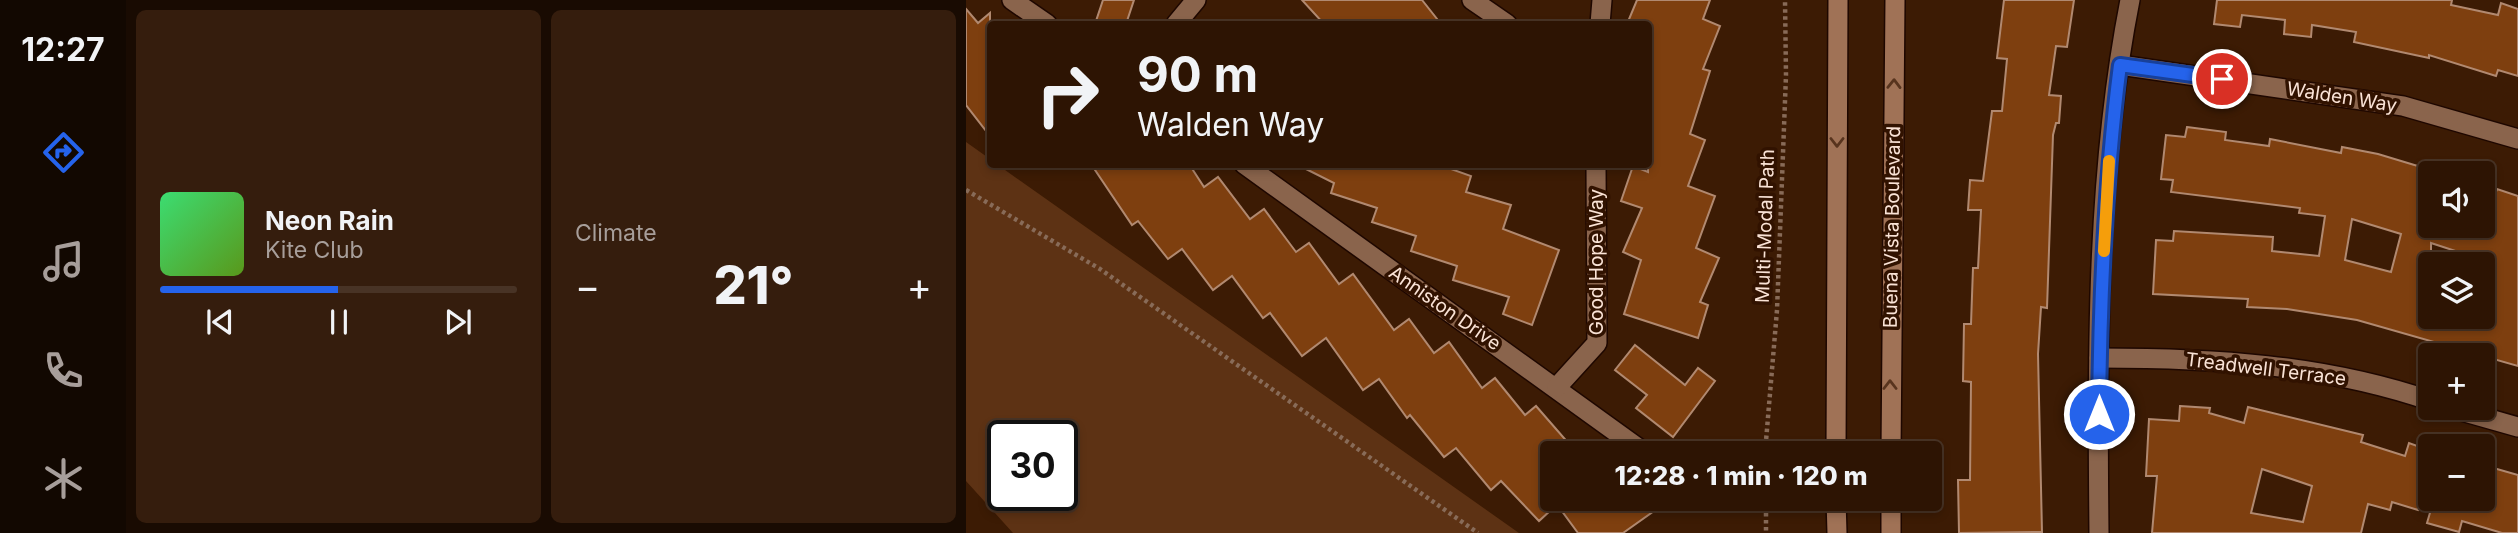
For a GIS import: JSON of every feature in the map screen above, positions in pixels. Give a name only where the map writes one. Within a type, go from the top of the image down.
[{"type":"main road","points":[[1836,441],[1838,0]]},
{"type":"main road","name":"Buena Vista Boulevard","points":[[1891,441],[1895,0]]},
{"type":"main road","points":[[1836,511],[1836,533]]},
{"type":"main road","points":[[1891,511],[1891,533]]},
{"type":"street","points":[[1012,0],[1043,21]]},
{"type":"street","points":[[1178,21],[1196,0]]},
{"type":"street","points":[[1472,0],[1503,21]]},
{"type":"street","points":[[1600,21],[1602,0]]},
{"type":"street","points":[[2099,533],[2099,358],[2109,163],[2130,0]]},
{"type":"street","name":"Walden Way","points":[[2120,65],[2403,106],[2518,139]]},
{"type":"street","name":"Anniston Drive","points":[[1250,168],[1629,441]]},
{"type":"street","name":"Good Hope Way","points":[[1557,387],[1597,343],[1596,168]]},
{"type":"street","name":"Treadwell Terrace","points":[[2099,358],[2182,358],[2294,369],[2346,377],[2418,397]]},
{"type":"street","points":[[2493,420],[2518,427]]},
{"type":"path","name":"Multi-Modal Path","points":[[1766,441],[1777,310],[1786,75],[1785,0]]},
{"type":"path","points":[[966,190],[1100,269],[1478,533]]},
{"type":"path","points":[[1766,511],[1766,533]]},
{"type":"shaded area","points":[[966,142],[987,157],[987,168],[1002,168],[1519,533],[1013,533],[993,511],[1078,511],[1078,420],[987,420],[987,504],[966,481]]},
{"type":"building","points":[[1103,0],[1134,0],[1127,21],[1096,21]]},
{"type":"building","points":[[1302,0],[1422,0],[1439,21],[1321,21]]},
{"type":"building","points":[[1637,0],[1710,0],[1703,19],[1720,26],[1703,69],[1710,71],[1690,134],[1705,140],[1688,186],[1715,196],[1696,248],[1719,258],[1700,302],[1708,305],[1698,338],[1624,314],[1641,260],[1623,252],[1642,208],[1621,201],[1632,168],[1648,172],[1648,168],[1652,168],[1652,21],[1628,21]]},
{"type":"building","points":[[2004,0],[2074,0],[2067,47],[2056,46],[2049,95],[2061,96],[2059,123],[2056,123],[2053,135],[2047,308],[2041,307],[2038,354],[2042,532],[1959,533],[1958,480],[1970,480],[1971,382],[1963,381],[1964,324],[1971,324],[1973,268],[1978,268],[1981,210],[1968,210],[1970,180],[1983,181],[1992,111],[2002,111],[2007,59],[1997,58]]},
{"type":"building","points":[[2217,0],[2452,0],[2451,5],[2498,15],[2501,3],[2518,9],[2518,76],[2498,70],[2496,76],[2429,55],[2429,58],[2354,42],[2356,32],[2312,25],[2311,37],[2284,34],[2285,20],[2242,15],[2240,27],[2214,24]]},
{"type":"building","points":[[966,9],[978,23],[990,13],[990,21],[987,21],[987,132],[966,105]]},
{"type":"building","points":[[2187,127],[2226,132],[2225,140],[2269,146],[2270,139],[2341,153],[2342,147],[2418,166],[2418,238],[2495,238],[2497,189],[2518,196],[2518,366],[2495,359],[2495,343],[2438,343],[2357,320],[2287,309],[2247,307],[2248,299],[2153,294],[2156,240],[2173,241],[2174,231],[2273,237],[2272,251],[2319,256],[2325,216],[2299,213],[2300,208],[2171,192],[2173,180],[2161,179],[2166,135],[2185,137]],"holes":[[[2352,219],[2401,234],[2391,272],[2345,260]]]},
{"type":"building","points":[[1094,168],[1192,168],[1204,187],[1218,177],[1250,219],[1264,209],[1296,252],[1309,243],[1339,284],[1353,274],[1394,330],[1409,319],[1434,353],[1449,342],[1482,388],[1495,378],[1525,415],[1536,406],[1567,441],[1540,441],[1540,511],[1550,511],[1539,521],[1501,481],[1491,490],[1456,448],[1444,457],[1410,415],[1407,418],[1379,379],[1363,390],[1326,338],[1302,356],[1270,313],[1263,318],[1232,276],[1213,290],[1182,249],[1168,259],[1138,221],[1132,225]]},
{"type":"building","points":[[1304,168],[1448,168],[1471,176],[1466,192],[1511,205],[1503,229],[1559,250],[1532,325],[1503,314],[1509,297],[1453,280],[1457,266],[1411,251],[1416,236],[1372,222],[1377,208],[1331,193],[1334,183]]},
{"type":"building","points":[[1635,345],[1685,385],[1698,368],[1715,381],[1673,437],[1636,408],[1647,395],[1615,370]]},
{"type":"building","points":[[2180,406],[2210,408],[2209,413],[2244,423],[2248,407],[2363,435],[2361,442],[2405,456],[2409,443],[2418,446],[2418,510],[2392,502],[2390,510],[2368,504],[2361,533],[2152,533],[2157,476],[2146,476],[2149,419],[2179,421]],"holes":[[[2262,469],[2312,486],[2303,522],[2251,513]]]},
{"type":"building","points":[[2495,468],[2518,475],[2518,533],[2502,533],[2462,521],[2459,532],[2427,523],[2430,511],[2495,511]]},
{"type":"building","points":[[1562,511],[1654,511],[1623,533],[1578,533]]},
{"type":"slow traffic","points":[[2104,251],[2109,161]]},
{"type":"route","points":[[2099,414],[2100,316],[2109,163],[2120,65],[2222,79]]}]
